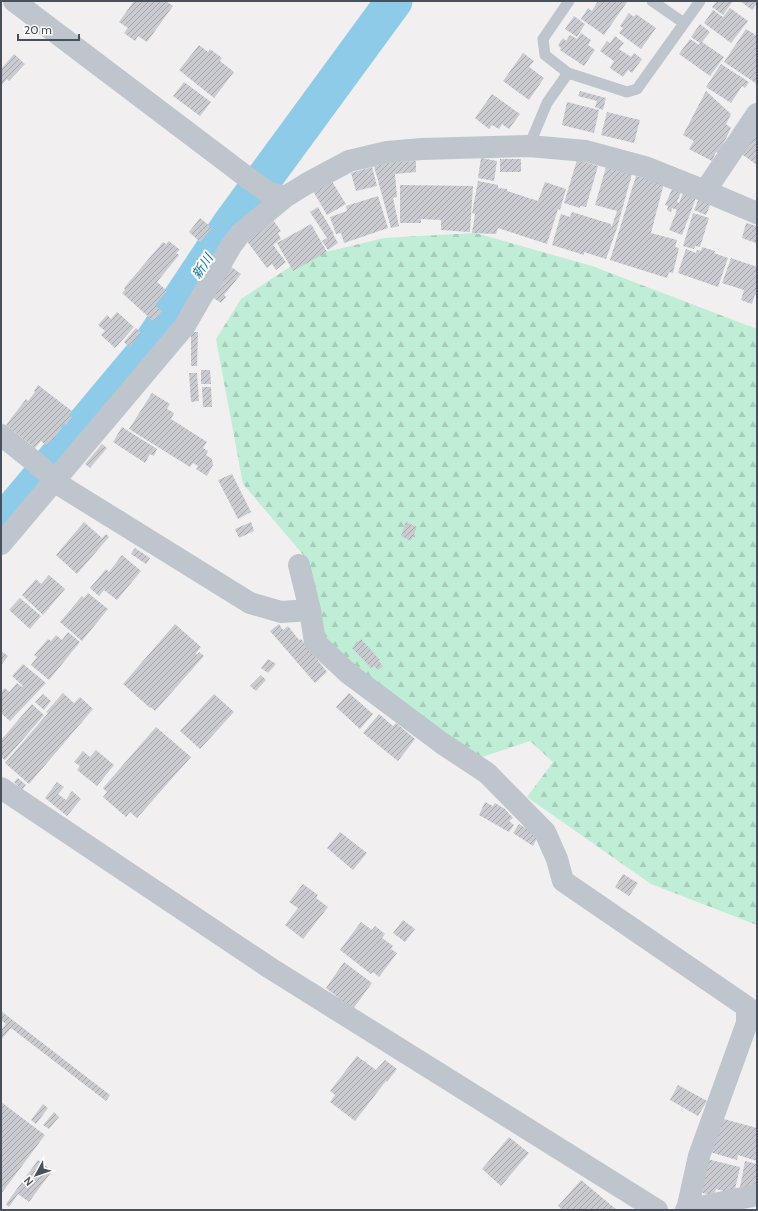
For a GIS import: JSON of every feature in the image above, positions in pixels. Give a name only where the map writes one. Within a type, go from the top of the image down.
[{"type":"street","points":[[14,1],[248,178],[277,195]]},
{"type":"street","points":[[705,191],[757,114]]},
{"type":"street","points":[[1,544],[184,327],[240,234],[277,195],[306,184],[349,161],[387,152],[422,149],[529,146],[586,151],[645,167],[757,213]]},
{"type":"street","points":[[1,436],[36,463],[63,487],[250,603],[281,612],[310,610]]},
{"type":"street","points":[[299,564],[310,610],[315,642],[355,677],[443,744],[487,773],[544,832],[557,859],[563,881],[747,1007],[747,1023],[699,1156],[686,1210],[757,1195]]},
{"type":"street","points":[[1,788],[270,968],[657,1210]]},
{"type":"lane","points":[[569,1],[543,39],[545,55],[568,73],[627,92],[637,89],[700,1]]},
{"type":"lane","points":[[652,1],[684,23]]},
{"type":"lane","points":[[529,146],[547,103],[568,73]]},
{"type":"green space","points":[[475,233],[592,266],[757,329],[757,925],[651,884],[527,797],[553,762],[530,741],[470,761],[327,652],[306,558],[243,484],[216,339],[241,299],[305,257],[384,238]]},
{"type":"building","points":[[134,1],[166,1],[173,6],[147,42],[138,36],[135,41],[124,33],[128,28],[119,22]]},
{"type":"building","points":[[598,1],[627,2],[604,35],[581,19],[588,8],[592,11]]},
{"type":"building","points":[[717,1],[733,1],[723,15],[712,7]]},
{"type":"building","points":[[740,1],[757,1],[757,4],[752,10]]},
{"type":"building","points":[[730,8],[748,21],[731,43],[704,23],[713,10],[723,17]]},
{"type":"building","points":[[629,13],[634,17],[636,14],[656,28],[641,49],[619,33],[623,28],[620,26]]},
{"type":"building","points":[[574,16],[585,24],[577,37],[565,29]]},
{"type":"building","points":[[700,24],[710,32],[702,42],[724,57],[710,76],[679,54],[690,39],[699,45],[700,43],[691,37]]},
{"type":"building","points":[[746,29],[757,36],[757,84],[724,62]]},
{"type":"building","points":[[581,33],[591,40],[588,45],[595,50],[584,66],[560,50],[561,48],[558,45],[563,38],[566,41],[570,35],[577,39]]},
{"type":"building","points":[[615,36],[624,43],[619,49],[631,57],[634,53],[642,59],[632,73],[628,70],[623,77],[610,68],[614,61],[600,51],[607,41],[610,43]]},
{"type":"building","points":[[199,45],[208,52],[210,49],[222,58],[220,61],[234,72],[214,98],[179,70]]},
{"type":"building","points":[[523,53],[534,61],[529,67],[544,78],[529,100],[503,81]]},
{"type":"building","points":[[14,54],[25,64],[9,81],[7,79],[1,86],[1,69]]},
{"type":"building","points":[[721,64],[749,82],[745,88],[742,86],[731,103],[706,87]]},
{"type":"building","points":[[184,82],[211,102],[200,116],[173,96]]},
{"type":"building","points":[[580,91],[606,98],[603,110],[595,107],[597,101],[578,96]]},
{"type":"building","points":[[706,91],[731,114],[726,124],[731,128],[719,153],[716,152],[712,161],[689,149],[694,141],[683,135]]},
{"type":"building","points":[[492,94],[520,114],[509,129],[502,124],[499,129],[492,125],[489,129],[475,118]]},
{"type":"building","points":[[567,102],[599,110],[594,133],[562,125]]},
{"type":"building","points":[[607,112],[640,120],[634,143],[601,135]]},
{"type":"building","points":[[757,128],[757,165],[739,152]]},
{"type":"building","points":[[481,158],[497,161],[494,181],[478,178]]},
{"type":"building","points":[[500,159],[521,159],[521,172],[500,172]]},
{"type":"building","points":[[577,160],[598,166],[586,207],[580,206],[580,208],[564,203]]},
{"type":"building","points":[[416,161],[416,172],[395,174],[397,197],[393,198],[399,226],[391,228],[374,166],[393,162]]},
{"type":"building","points":[[372,167],[377,186],[356,191],[351,173]]},
{"type":"building","points":[[606,167],[632,174],[617,228],[606,259],[584,252],[584,255],[552,245],[561,214],[570,217],[572,212],[611,224],[612,226],[617,211],[595,205]]},
{"type":"building","points":[[636,176],[664,183],[651,233],[677,240],[675,247],[679,248],[673,273],[669,272],[667,278],[610,260]]},
{"type":"building","points":[[331,180],[346,204],[327,215],[313,191]]},
{"type":"building","points":[[478,181],[498,185],[498,188],[507,189],[507,191],[538,201],[545,182],[566,189],[547,244],[498,228],[496,234],[472,233],[475,214],[472,213]]},
{"type":"building","points":[[400,185],[473,186],[470,232],[441,230],[441,220],[421,219],[421,223],[400,223]]},
{"type":"building","points":[[672,189],[681,192],[677,202],[679,203],[683,193],[696,198],[682,235],[669,230],[677,210],[672,208],[671,212],[667,210],[668,206],[665,205]]},
{"type":"building","points":[[378,196],[388,228],[344,243],[341,233],[336,234],[330,217],[347,211],[346,206]]},
{"type":"building","points":[[699,198],[711,203],[706,215],[694,210]]},
{"type":"building","points":[[318,207],[338,243],[328,250],[322,241],[327,238],[310,212]]},
{"type":"building","points":[[693,213],[709,218],[700,247],[695,246],[694,249],[683,246]]},
{"type":"building","points":[[200,218],[212,228],[200,242],[189,232]]},
{"type":"building","points":[[273,220],[281,231],[278,233],[281,239],[273,245],[286,262],[276,270],[272,264],[267,268],[246,240]]},
{"type":"building","points":[[746,223],[757,226],[756,243],[742,238]]},
{"type":"building","points":[[311,224],[327,252],[293,271],[277,243]]},
{"type":"building","points":[[169,241],[180,250],[176,253],[179,255],[157,282],[167,291],[155,305],[162,311],[153,321],[122,293],[125,290],[124,288],[163,242],[166,244]]},
{"type":"building","points":[[702,247],[715,251],[714,253],[728,258],[718,287],[678,273],[686,249],[696,253],[697,250],[701,251]]},
{"type":"building","points":[[731,258],[757,267],[757,292],[752,304],[741,300],[744,290],[722,283]]},
{"type":"building","points":[[230,266],[241,274],[224,295],[226,297],[221,303],[212,297]]},
{"type":"building","points":[[117,312],[134,327],[115,348],[101,335],[105,331],[98,325],[107,315],[111,319]]},
{"type":"building","points":[[136,328],[141,333],[129,347],[124,342]]},
{"type":"building","points":[[191,332],[198,332],[197,366],[191,366]]},
{"type":"building","points":[[201,370],[210,370],[211,384],[201,384]]},
{"type":"building","points":[[189,373],[197,373],[199,401],[191,402]]},
{"type":"building","points":[[38,385],[72,411],[69,415],[72,417],[66,425],[64,423],[61,427],[62,428],[47,446],[41,441],[35,448],[6,425],[26,399],[28,401]]},
{"type":"building","points":[[202,387],[211,387],[212,407],[203,407]]},
{"type":"building","points":[[152,393],[170,404],[167,409],[174,413],[171,419],[207,442],[203,448],[208,451],[206,455],[212,459],[213,465],[207,476],[196,469],[198,466],[193,463],[190,467],[129,429]]},
{"type":"building","points":[[122,427],[157,449],[154,456],[150,454],[145,463],[113,442]]},
{"type":"building","points":[[102,444],[107,448],[90,468],[85,464]]},
{"type":"building","points":[[232,474],[251,512],[238,519],[218,480]]},
{"type":"building","points":[[84,522],[102,538],[106,534],[109,537],[77,574],[56,555]]},
{"type":"building","points":[[251,522],[254,531],[239,538],[235,529]]},
{"type":"building","points":[[406,522],[417,527],[411,541],[401,536]]},
{"type":"building","points":[[135,548],[150,558],[146,564],[131,554]]},
{"type":"building","points":[[122,555],[141,571],[117,600],[104,590],[99,596],[90,588],[106,569],[109,572]]},
{"type":"building","points":[[49,575],[65,589],[43,615],[22,595],[36,579],[41,584]]},
{"type":"building","points":[[88,593],[108,609],[82,641],[60,622],[82,596],[84,598]]},
{"type":"building","points":[[20,598],[41,616],[30,629],[9,610]]},
{"type":"building","points":[[175,624],[201,647],[196,653],[197,655],[199,652],[204,656],[155,711],[123,684]]},
{"type":"building","points":[[279,624],[283,630],[288,626],[299,640],[301,639],[327,672],[315,683],[270,631]]},
{"type":"building","points":[[68,632],[80,642],[49,680],[31,665],[37,657],[34,655],[48,639],[51,641],[56,635],[62,640]]},
{"type":"building","points":[[361,639],[380,660],[378,661],[383,666],[378,670],[374,666],[371,668],[352,648]]},
{"type":"building","points":[[1,651],[8,656],[2,664],[1,663]]},
{"type":"building","points":[[268,659],[276,664],[268,673],[261,668]]},
{"type":"building","points":[[23,664],[46,683],[10,721],[1,713],[1,692],[5,688],[9,692],[17,683],[22,687],[23,686],[12,676]]},
{"type":"building","points":[[261,675],[266,680],[256,691],[250,686]]},
{"type":"building","points":[[63,693],[74,703],[80,697],[93,709],[29,784],[5,763],[48,713],[46,712]]},
{"type":"building","points":[[349,693],[373,714],[360,729],[336,707]]},
{"type":"building","points":[[43,694],[51,701],[44,710],[35,702]]},
{"type":"building","points":[[214,694],[234,712],[200,749],[180,731]]},
{"type":"building","points":[[32,704],[44,715],[5,760],[1,757],[1,740]]},
{"type":"building","points":[[379,714],[393,726],[396,723],[415,739],[398,761],[363,733]]},
{"type":"building","points":[[156,727],[191,757],[137,818],[130,812],[126,817],[103,797],[107,792],[103,788]]},
{"type":"building","points":[[96,750],[114,765],[97,786],[77,770],[80,766],[74,762],[83,751],[90,757]]},
{"type":"building","points":[[18,778],[26,785],[22,790],[14,782]]},
{"type":"building","points":[[57,782],[64,787],[58,794],[66,800],[72,791],[81,799],[67,816],[45,798]]},
{"type":"building","points":[[485,802],[493,806],[495,803],[505,809],[513,818],[509,821],[514,825],[509,832],[479,815]]},
{"type":"building","points":[[519,824],[538,836],[533,846],[513,833]]},
{"type":"building","points":[[340,832],[367,853],[353,870],[327,848]]},
{"type":"building","points":[[623,874],[638,883],[629,896],[615,887]]},
{"type":"building","points":[[303,884],[318,895],[316,898],[328,907],[303,939],[285,925],[298,908],[289,902]]},
{"type":"building","points":[[403,920],[415,929],[405,942],[393,933]]},
{"type":"building","points":[[361,922],[372,930],[375,926],[385,934],[382,938],[393,946],[391,949],[397,953],[379,977],[373,972],[371,974],[340,950]]},
{"type":"building","points":[[344,962],[372,983],[353,1009],[326,988]]},
{"type":"building","points":[[1,1011],[110,1095],[106,1101],[11,1028],[1,1040],[1,1030],[6,1024],[1,1020]]},
{"type":"building","points":[[357,1056],[376,1070],[385,1060],[397,1069],[355,1121],[330,1102],[335,1095],[330,1091]]},
{"type":"building","points":[[678,1085],[707,1101],[698,1116],[670,1100]]},
{"type":"building","points":[[1,1102],[45,1135],[1,1194]]},
{"type":"building","points":[[43,1104],[48,1108],[36,1124],[31,1120]]},
{"type":"building","points":[[54,1112],[59,1117],[49,1129],[43,1125]]},
{"type":"building","points":[[720,1118],[757,1128],[757,1161],[738,1155],[737,1160],[710,1152]]},
{"type":"building","points":[[509,1137],[529,1153],[501,1186],[482,1169]]},
{"type":"building","points":[[707,1159],[740,1167],[734,1194],[716,1189],[714,1196],[699,1192]]},
{"type":"building","points":[[38,1160],[52,1171],[29,1202],[18,1194],[9,1207],[6,1204]]},
{"type":"building","points":[[745,1161],[757,1164],[757,1188],[739,1192]]},
{"type":"building","points":[[581,1180],[617,1210],[563,1210],[558,1206]]},
{"type":"waterway","name":"新川","points":[[1,524],[147,350],[230,225],[394,1]]}]
